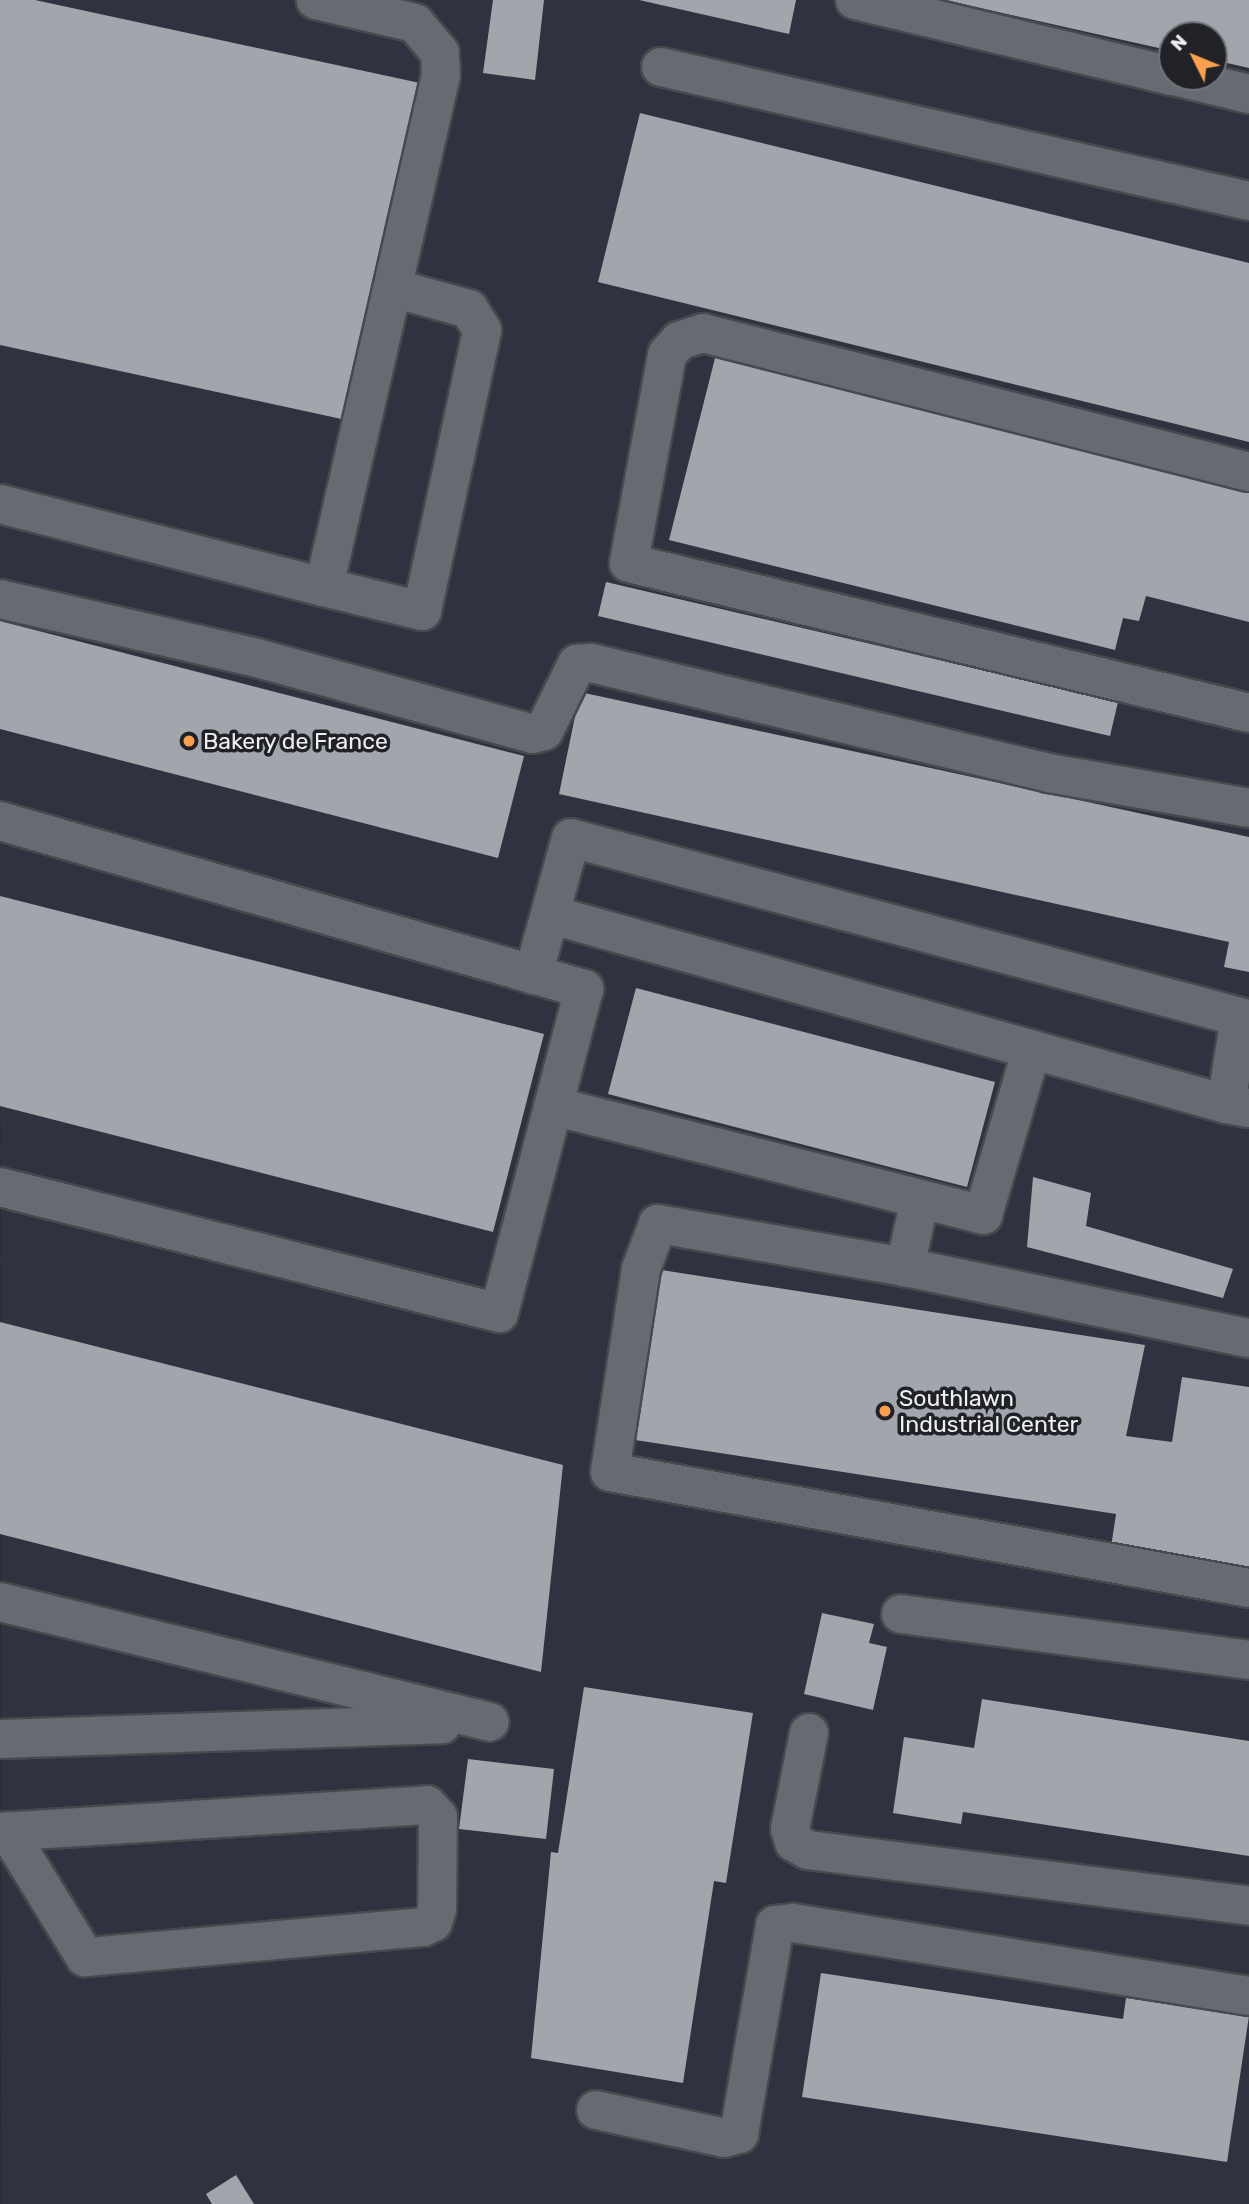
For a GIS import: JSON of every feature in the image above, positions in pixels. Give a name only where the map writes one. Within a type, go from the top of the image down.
[{"type":"lane","points":[[316,0],[415,23],[440,53],[441,75],[324,587]]},
{"type":"lane","points":[[855,0],[1158,73]]},
{"type":"lane","points":[[661,67],[1249,201]]},
{"type":"lane","points":[[1228,89],[1249,94]]},
{"type":"lane","points":[[0,504],[422,611],[482,330],[469,309],[393,288]]},
{"type":"lane","points":[[1249,472],[703,333],[679,341],[667,355],[629,563],[1249,713]]},
{"type":"lane","points":[[0,599],[257,658],[532,734],[544,731],[577,664],[591,663],[1049,773],[1249,808]]},
{"type":"lane","points":[[0,821],[584,989],[499,1313],[0,1187]]},
{"type":"lane","points":[[533,975],[552,915],[571,838],[1240,1017],[1237,1106],[552,915]]},
{"type":"lane","points":[[553,1106],[983,1215],[1032,1049]]},
{"type":"lane","points":[[905,1268],[920,1199]]},
{"type":"lane","points":[[1249,1338],[905,1268],[658,1224],[642,1269],[610,1472],[1249,1588]]},
{"type":"lane","points":[[0,1602],[490,1722],[0,1739]]},
{"type":"lane","points":[[901,1614],[1249,1660]]},
{"type":"lane","points":[[809,1734],[790,1829],[794,1842],[808,1850],[1249,1906]]},
{"type":"lane","points":[[427,1805],[438,1817],[437,1909],[433,1922],[423,1927],[85,1957],[4,1832],[427,1805]]},
{"type":"lane","points":[[596,2110],[724,2138],[739,2134],[775,1925],[793,1923],[1249,1996]]},
{"type":"shaded area","points":[[0,0],[1249,0],[1249,2204],[1,2204]]},
{"type":"building","points":[[0,0],[35,0],[420,83],[346,420],[0,345]]},
{"type":"building","points":[[493,0],[544,0],[535,80],[483,73]]},
{"type":"building","points":[[639,0],[796,0],[789,34]]},
{"type":"building","points":[[945,0],[1249,0],[1249,68],[1228,63],[1228,21],[1158,21],[1158,48]]},
{"type":"building","points":[[640,113],[1249,263],[1249,442],[598,282]]},
{"type":"building","points":[[715,358],[1249,491],[1249,622],[1146,596],[1139,621],[1123,618],[1115,650],[669,540]]},
{"type":"building","points":[[606,582],[1118,702],[1110,736],[598,616]]},
{"type":"building","points":[[0,621],[524,756],[498,858],[0,729]]},
{"type":"building","points":[[580,692],[1249,837],[1249,972],[1224,967],[1229,942],[559,794]]},
{"type":"building","points":[[0,896],[544,1034],[493,1232],[0,1106]]},
{"type":"building","points":[[636,988],[995,1082],[967,1187],[608,1094]]},
{"type":"building","points":[[1033,1177],[1091,1193],[1086,1226],[1233,1269],[1223,1298],[1027,1247]]},
{"type":"building","name":"Southlawn Industrial Center","points":[[655,1269],[1145,1345],[1126,1436],[1172,1442],[1182,1377],[1249,1387],[1249,1568],[1111,1547],[1116,1514],[635,1440]]},
{"type":"building","points":[[0,1322],[563,1465],[541,1672],[0,1534]]},
{"type":"building","points":[[822,1613],[874,1624],[869,1643],[887,1647],[873,1710],[804,1694]]},
{"type":"building","points":[[584,1687],[753,1713],[726,1883],[714,1881],[683,2083],[531,2058],[551,1852],[558,1853]]},
{"type":"building","points":[[982,1699],[1249,1741],[1249,1856],[963,1812],[961,1824],[893,1813],[904,1737],[974,1748]]},
{"type":"building","points":[[468,1759],[554,1769],[546,1839],[459,1829]]},
{"type":"building","points":[[821,1973],[1123,2019],[1126,1998],[1249,2016],[1227,2162],[802,2097]]},
{"type":"building","points":[[236,2175],[254,2204],[212,2204],[206,2194]]},
{"type":"place","name":"Bakery de France","points":[[189,741]]},
{"type":"place","name":"Southlawn Industrial Center","points":[[885,1411]]}]
